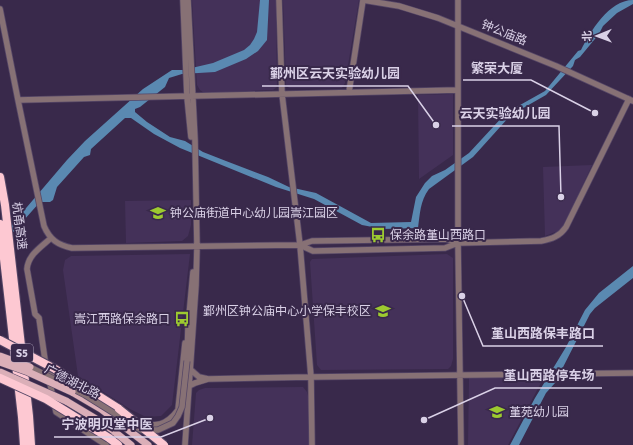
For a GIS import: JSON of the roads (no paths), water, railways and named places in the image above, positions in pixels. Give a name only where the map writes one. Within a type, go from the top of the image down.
[{"type":"highway","name":"杭甬高速","points":[[0,177],[5,205],[8,262],[24,445]]},
{"type":"highway","name":"杭甬高速","points":[[0,224],[8,262],[29,416],[31,445]]},
{"type":"highway","points":[[0,334],[34,358]]},
{"type":"highway","points":[[0,340],[55,369],[119,409],[164,445]]},
{"type":"highway","points":[[0,378],[46,399],[78,417],[118,445]]},
{"type":"main road","points":[[0,356],[30,367]]},
{"type":"main road","name":"广德湖北路","points":[[0,362],[28,372],[72,392],[107,414],[148,445]]},
{"type":"main road","name":"广德湖北路","points":[[0,372],[66,402],[106,425],[131,445]]},
{"type":"street","points":[[47,369],[137,423],[156,425],[172,417],[178,410],[182,362],[188,327],[195,247],[195,140],[190,96],[184,0]]},
{"type":"street","points":[[185,445],[196,285],[190,115],[190,96],[193,82],[188,0]]},
{"type":"street","points":[[279,0],[282,94],[300,245],[311,377],[312,445]]},
{"type":"street","points":[[349,92],[363,0]]},
{"type":"street","name":"钟公庙路","points":[[363,0],[418,11],[556,66],[631,100]]},
{"type":"street","points":[[458,0],[458,243],[461,445]]},
{"type":"street","points":[[0,10],[44,226],[51,238],[60,246],[72,248],[195,247],[300,245],[312,241],[432,239],[447,239],[458,243]]},
{"type":"street","points":[[18,100],[458,90]]},
{"type":"street","points":[[300,245],[313,251],[445,248],[458,243],[541,242],[551,240],[562,233],[566,227],[631,100]]},
{"type":"street","points":[[51,238],[33,254],[27,264],[35,314],[39,318],[47,369],[56,412],[106,445]]},
{"type":"street","points":[[30,367],[85,395],[141,430],[158,430],[173,423],[182,407],[187,362],[188,327]]},
{"type":"street","points":[[191,370],[199,377],[208,379],[633,373]]},
{"type":"street","points":[[189,386],[208,379]]},
{"type":"water","points":[[260,0],[269,0],[267,40],[258,51],[246,59],[215,72],[182,74],[169,78],[165,87],[140,107],[135,109],[135,112],[170,137],[185,141],[203,152],[268,177],[289,187],[316,193],[371,223],[411,222],[416,197],[425,183],[432,176],[445,170],[469,153],[506,113],[545,91],[578,51],[581,50],[595,26],[608,11],[624,1],[633,0],[633,4],[617,13],[603,26],[599,34],[580,57],[575,60],[573,66],[546,95],[511,115],[473,157],[429,189],[422,203],[418,228],[383,229],[362,225],[314,199],[276,187],[180,148],[154,134],[131,118],[125,118],[91,149],[90,155],[84,157],[57,187],[53,200],[50,202],[40,202],[24,220],[23,226],[6,236],[0,233],[21,214],[85,141],[143,89],[172,70],[183,70],[213,63],[244,50],[250,45],[257,32]]},
{"type":"water","points":[[633,266],[633,278],[595,308],[590,314],[555,383],[546,393],[519,445],[510,445],[535,398],[566,347],[585,310],[599,293]]},
{"type":"place","name":"繁荣大厦","points":[[595,113]]},
{"type":"place","name":"鄞州区云天实验幼儿园","points":[[436,125]]},
{"type":"place","name":"云天实验幼儿园","points":[[561,197]]},
{"type":"place","name":"钟公庙街道中心幼儿园嵩江园区","points":[[158,213]]},
{"type":"place","name":"保余路堇山西路口","points":[[378,235]]},
{"type":"place","name":"堇山西路保丰路口","points":[[462,296]]},
{"type":"place","name":"鄞州区钟公庙中心小学保丰校区","points":[[383,311]]},
{"type":"place","name":"嵩江西路保余路口","points":[[182,319]]},
{"type":"place","name":"堇苑幼儿园","points":[[497,412]]},
{"type":"place","name":"宁波明贝堂中医","points":[[210,418]]},
{"type":"place","name":"堇山西路停车场","points":[[424,420]]}]
